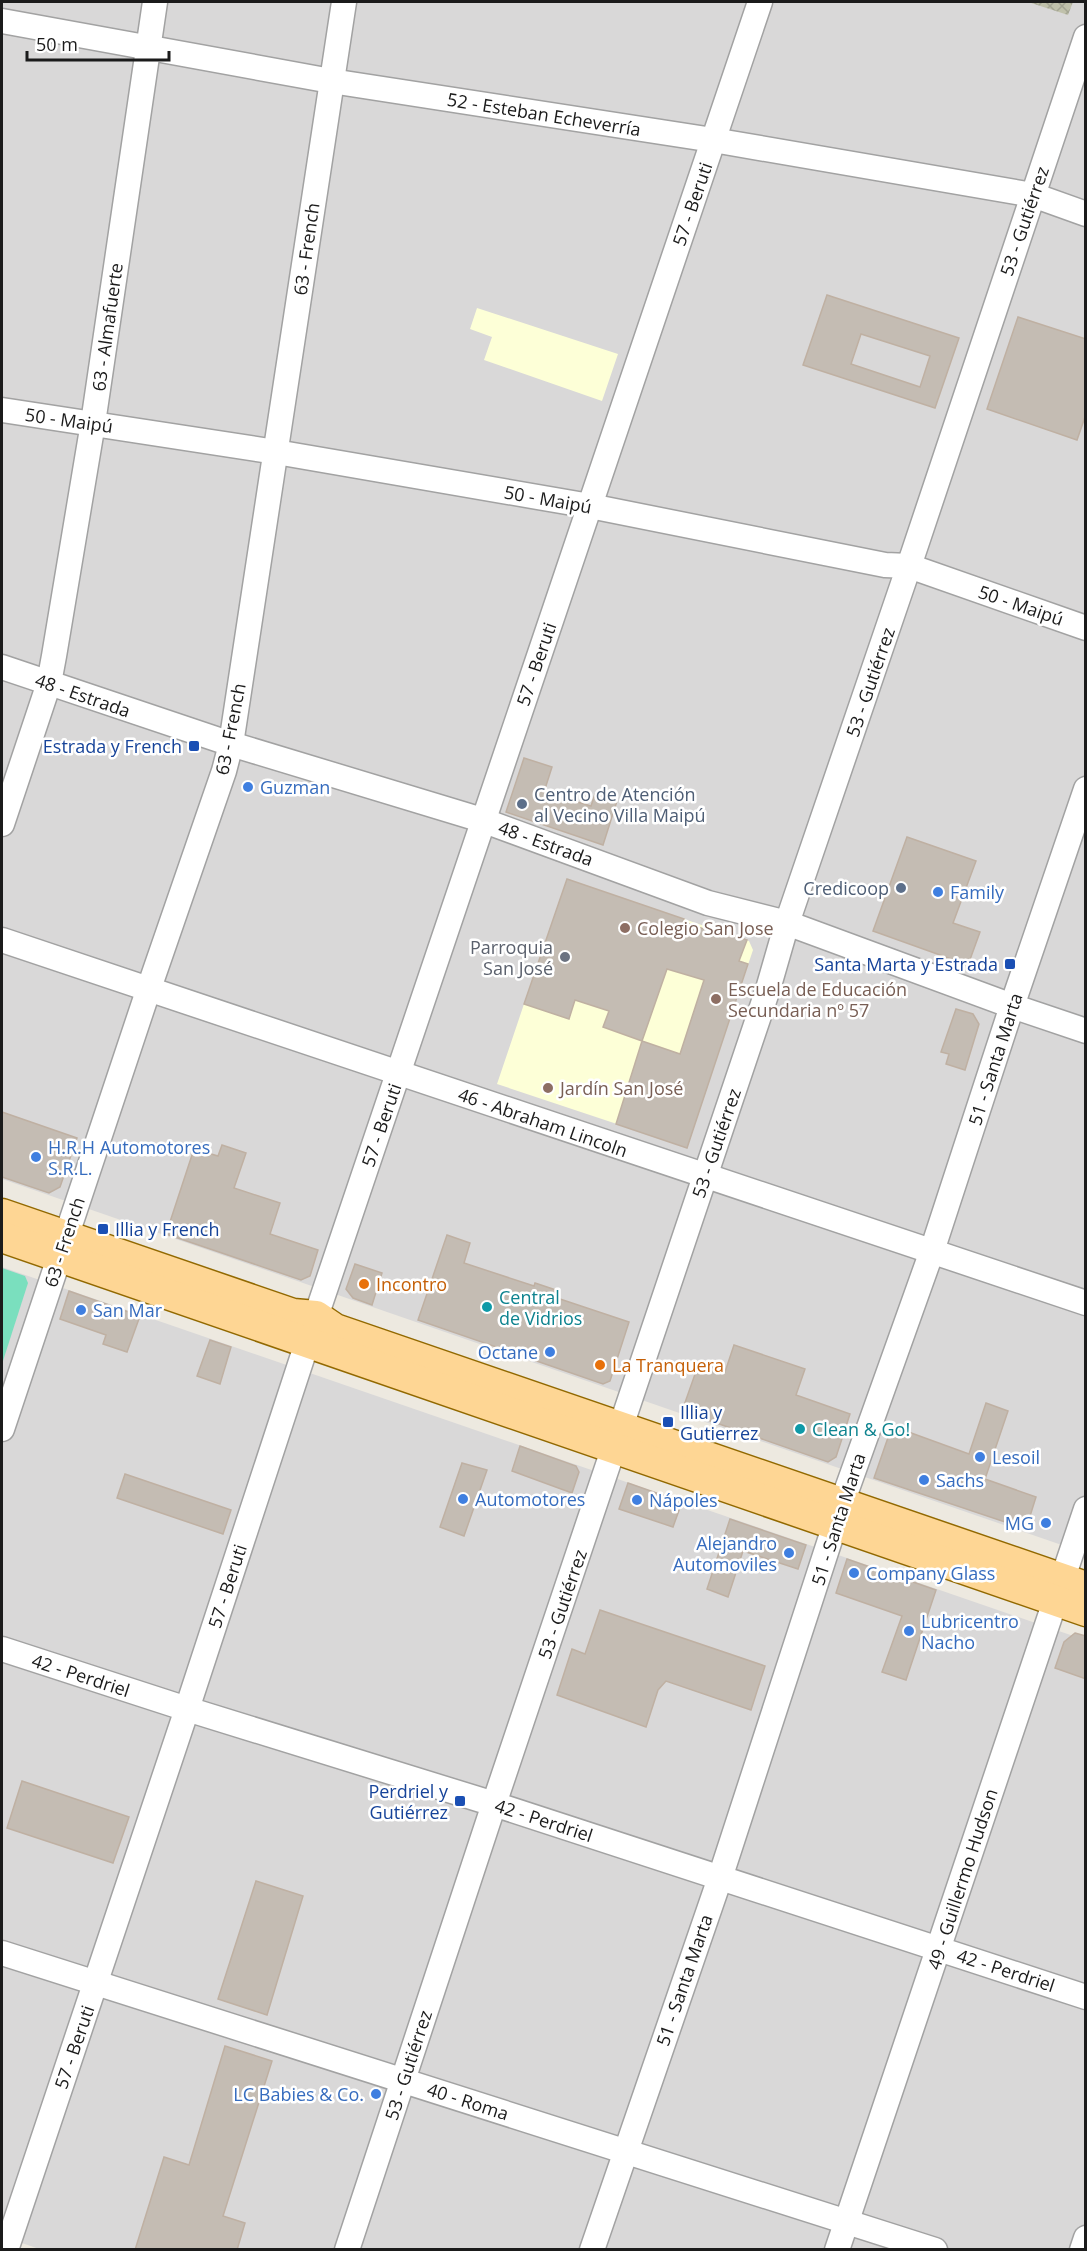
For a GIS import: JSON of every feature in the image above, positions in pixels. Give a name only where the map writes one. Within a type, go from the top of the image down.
[{"type":"main road","points":[[2,1214],[62,1246]]},
{"type":"main road","points":[[2,1237],[62,1246],[292,1314],[311,1329],[335,1329],[617,1438],[839,1514],[1067,1588],[1086,1611]]},
{"type":"street","name":"63 - Almafuerte","points":[[2,824],[49,683],[93,423],[154,2]]},
{"type":"street","name":"63 - French","points":[[2,1429],[224,771],[231,744],[344,2]]},
{"type":"street","name":"57 - Beruti","points":[[6,2250],[311,1329],[760,2]]},
{"type":"street","name":"52 - Esteban Echeverría","points":[[2,21],[331,81],[713,140],[1033,195],[1086,214]]},
{"type":"street","name":"53 - Gutiérrez","points":[[347,2250],[494,1804],[768,989],[787,923],[1086,37]]},
{"type":"street","name":"50 - Maipú","points":[[2,410],[276,452],[590,506],[885,565],[909,566],[1086,628]]},
{"type":"street","name":"48 - Estrada","points":[[2,668],[231,744],[482,820],[708,903],[787,923],[1086,1031]]},
{"type":"street","name":"51 - Santa Marta","points":[[592,2250],[624,2151],[720,1878],[839,1514],[932,1251],[1086,789]]},
{"type":"street","name":"46 - Abraham Lincoln","points":[[2,940],[148,991],[1086,1303]]},
{"type":"street","name":"49 - Guillermo Hudson","points":[[837,2250],[939,1948],[1067,1588],[1086,1509]]},
{"type":"street","name":"42 - Perdriel","points":[[2,1648],[187,1709],[494,1804],[1086,1997]]},
{"type":"street","name":"40 - Roma","points":[[2,1953],[935,2250]]},
{"type":"street","points":[[1082,2250],[1086,2238]]},
{"type":"shaded area","points":[[2,2],[1085,2],[1085,1553],[2,1179]]},
{"type":"shaded area","points":[[1028,2],[1073,2],[1068,15]]},
{"type":"shaded area","points":[[477,308],[618,354],[602,401],[484,360],[492,337],[470,329]]},
{"type":"shaded area","points":[[610,894],[749,941],[753,950],[688,1144],[683,1146],[497,1084],[524,1004],[569,1019]]},
{"type":"shaded area","points":[[2,1267],[1085,1640],[1085,2249],[42,2250],[2,2236]]},
{"type":"green space","points":[[2,1268],[25,1276],[28,1283],[2,1364]]},
{"type":"building","points":[[827,295],[959,338],[935,408],[803,365]],"holes":[[[861,334],[930,356],[920,387],[851,364]]]},
{"type":"building","points":[[1018,317],[1086,339],[1086,414],[1077,440],[987,409]]},
{"type":"building","points":[[524,758],[552,767],[544,792],[591,806],[595,794],[617,801],[603,845],[506,812]]},
{"type":"building","points":[[907,837],[976,861],[953,923],[980,932],[968,965],[873,931]]},
{"type":"building","points":[[567,879],[684,919],[683,922],[728,937],[729,934],[747,940],[739,961],[748,964],[687,1148],[616,1124],[642,1041],[603,1027],[609,1011],[575,1000],[569,1019],[524,1004]],"holes":[[[667,969],[704,980],[680,1054],[642,1041]]]},
{"type":"building","points":[[956,1009],[973,1014],[979,1024],[965,1070],[946,1064],[949,1054],[941,1052]]},
{"type":"building","name":"H.R.H Automotores S.R.L.","points":[[2,1112],[77,1138],[60,1187],[49,1193],[2,1177]]},
{"type":"building","points":[[222,1145],[246,1153],[234,1188],[280,1203],[270,1234],[318,1250],[310,1276],[301,1280],[166,1234],[194,1149],[218,1156]]},
{"type":"building","points":[[447,1235],[470,1243],[464,1263],[534,1286],[535,1283],[559,1291],[557,1298],[629,1322],[610,1381],[603,1384],[418,1320]]},
{"type":"building","points":[[355,1264],[382,1273],[372,1305],[353,1298],[346,1289]]},
{"type":"building","points":[[69,1291],[140,1316],[127,1352],[103,1344],[106,1335],[60,1319]]},
{"type":"building","points":[[210,1340],[231,1347],[220,1384],[197,1376]]},
{"type":"building","points":[[734,1345],[805,1369],[796,1395],[850,1414],[836,1457],[828,1462],[682,1411],[699,1363],[725,1372]]},
{"type":"building","points":[[986,1403],[1008,1411],[985,1479],[1036,1497],[1026,1529],[874,1478],[892,1426],[969,1454]]},
{"type":"building","points":[[520,1446],[576,1466],[579,1472],[572,1493],[512,1471]]},
{"type":"building","name":"Automotores","points":[[462,1463],[487,1470],[464,1536],[440,1527]]},
{"type":"building","points":[[125,1474],[231,1510],[223,1534],[117,1498]]},
{"type":"building","points":[[628,1483],[682,1502],[673,1527],[619,1509]]},
{"type":"building","points":[[730,1519],[806,1545],[798,1569],[743,1551],[728,1597],[707,1589]]},
{"type":"building","points":[[847,1559],[936,1590],[906,1680],[882,1672],[902,1616],[836,1593]]},
{"type":"building","points":[[600,1610],[765,1666],[751,1710],[666,1681],[658,1690],[646,1727],[557,1695],[572,1649],[585,1654]]},
{"type":"building","points":[[1075,1633],[1086,1636],[1086,1679],[1055,1668],[1064,1642]]},
{"type":"building","points":[[22,1781],[129,1817],[113,1863],[7,1828]]},
{"type":"building","points":[[256,1881],[303,1896],[267,2015],[218,1999]]},
{"type":"building","points":[[225,2046],[272,2061],[223,2216],[245,2223],[237,2250],[135,2250],[164,2157],[189,2165]]},
{"type":"place","name":"Estrada y French","points":[[194,746]]},
{"type":"place","name":"Guzman","points":[[248,787]]},
{"type":"place","name":"Centro de Atención al Vecino Villa Maipú","points":[[522,804]]},
{"type":"place","name":"Credicoop","points":[[901,888]]},
{"type":"place","name":"Family","points":[[938,892]]},
{"type":"place","name":"Colegio San Jose","points":[[625,928]]},
{"type":"place","name":"Parroquia San José","points":[[565,957]]},
{"type":"place","name":"Santa Marta y Estrada","points":[[1010,964]]},
{"type":"place","name":"Escuela de Educación Secundaria nº 57","points":[[716,999]]},
{"type":"place","name":"Jardín San José","points":[[548,1088]]},
{"type":"place","name":"H.R.H Automotores S.R.L.","points":[[36,1157]]},
{"type":"place","name":"Illia y French","points":[[103,1229]]},
{"type":"place","name":"Incontro","points":[[364,1284]]},
{"type":"place","name":"Central de Vidrios","points":[[487,1307]]},
{"type":"place","name":"San Mar","points":[[81,1310]]},
{"type":"place","name":"Octane","points":[[550,1352]]},
{"type":"place","name":"La Tranquera","points":[[600,1365]]},
{"type":"place","name":"Illia y Gutierrez","points":[[668,1422]]},
{"type":"place","name":"Clean & Go!","points":[[800,1429]]},
{"type":"place","name":"Lesoil","points":[[980,1457]]},
{"type":"place","name":"Sachs","points":[[924,1480]]},
{"type":"place","name":"Automotores","points":[[463,1499]]},
{"type":"place","name":"Nápoles","points":[[637,1500]]},
{"type":"place","name":"MG","points":[[1046,1523]]},
{"type":"place","name":"Alejandro Automoviles","points":[[789,1553]]},
{"type":"place","name":"Company Glass","points":[[854,1573]]},
{"type":"place","name":"Lubricentro Nacho","points":[[909,1631]]},
{"type":"place","name":"Perdriel y Gutiérrez","points":[[460,1801]]},
{"type":"place","name":"LC Babies & Co.","points":[[376,2094]]}]
